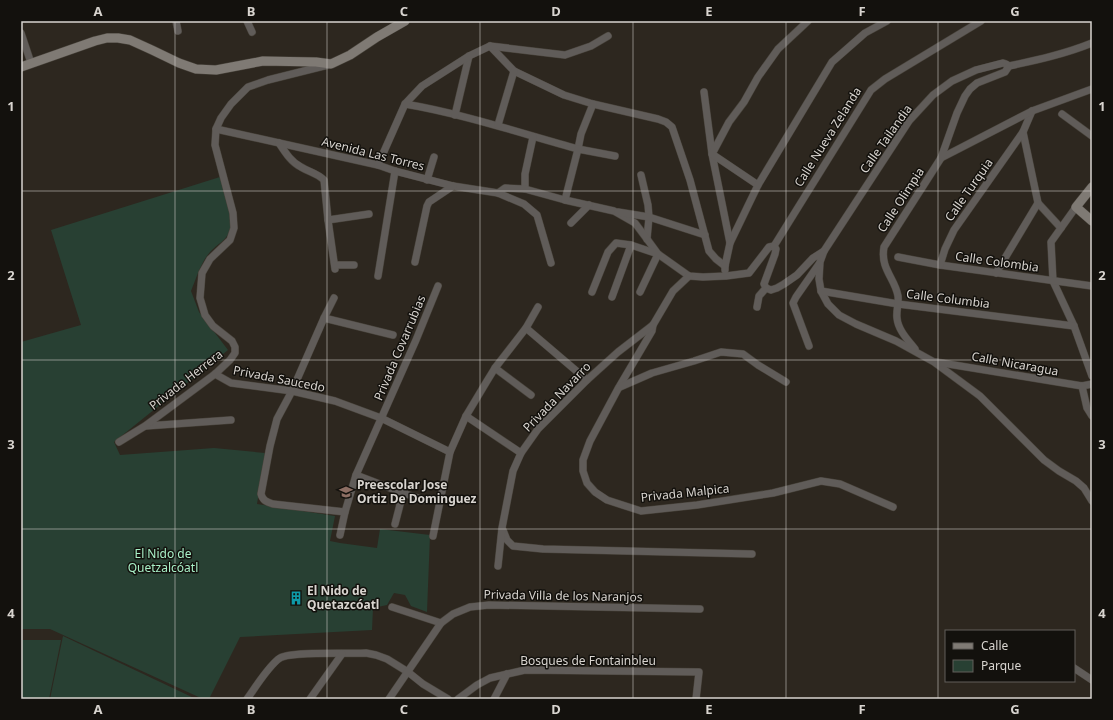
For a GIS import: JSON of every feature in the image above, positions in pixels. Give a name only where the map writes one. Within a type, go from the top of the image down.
[{"type":"street","points":[[176,21],[178,31]]},
{"type":"street","points":[[247,21],[252,32]]},
{"type":"street","points":[[216,129],[221,118],[231,104],[248,87],[268,80],[331,64],[350,55],[404,21]]},
{"type":"street","points":[[712,154],[729,122],[744,102],[758,77],[778,49],[808,21]]},
{"type":"street","points":[[726,276],[725,266],[730,243],[758,185],[832,62],[865,33],[887,21]]},
{"type":"street","name":"Calle Nueva Zelanda","points":[[774,246],[871,90],[885,79],[981,21]]},
{"type":"street","points":[[21,33],[31,63]]},
{"type":"street","points":[[378,165],[405,104],[422,86],[469,56],[490,46],[565,55],[591,46],[608,36]]},
{"type":"street","points":[[21,67],[107,38],[118,38],[135,43],[196,69],[216,70],[263,62],[316,62],[331,64]]},
{"type":"street","name":"Calle Tailandia","points":[[820,262],[824,251],[909,121],[934,95],[952,81],[994,64],[1002,63],[1009,66],[1030,62],[1075,50],[1092,43]]},
{"type":"street","points":[[490,46],[514,71],[564,95],[593,104],[658,119],[666,122],[672,127],[690,180],[709,251],[725,266]]},
{"type":"street","points":[[455,115],[469,56]]},
{"type":"street","name":"Calle Olimpia","points":[[898,304],[898,296],[887,270],[883,255],[884,247],[941,158],[957,113],[965,96],[977,83],[1005,72],[1009,66]]},
{"type":"street","points":[[498,125],[514,71]]},
{"type":"street","points":[[941,158],[1032,111],[1092,90]]},
{"type":"street","points":[[704,92],[712,154],[730,243]]},
{"type":"street","points":[[405,104],[498,125],[533,137],[615,156]]},
{"type":"street","points":[[566,200],[581,134],[593,104]]},
{"type":"street","name":"Calle Turquia","points":[[940,265],[954,230],[1023,132],[1032,111]]},
{"type":"street","points":[[1062,114],[1092,136]]},
{"type":"street","name":"Avenida Las Torres","points":[[216,129],[378,165],[427,180],[453,186],[498,193],[524,204],[537,215],[552,263]]},
{"type":"street","name":"Privada Herrera","points":[[119,442],[145,426],[215,374],[230,360],[235,353],[235,347],[232,341],[213,326],[205,315],[200,298],[202,273],[210,259],[230,240],[234,228],[233,213],[215,144],[216,129]]},
{"type":"street","points":[[1023,132],[1038,203],[1061,228]]},
{"type":"street","points":[[525,189],[525,174],[533,137]]},
{"type":"street","points":[[279,143],[289,158],[300,167],[320,176],[324,180],[335,267],[354,265]]},
{"type":"street","points":[[712,154],[758,185]]},
{"type":"street","points":[[427,180],[434,157]]},
{"type":"street","points":[[378,276],[395,171]]},
{"type":"street","points":[[641,175],[648,205],[649,217],[647,239]]},
{"type":"street","points":[[415,262],[429,202],[453,186]]},
{"type":"street","points":[[1092,187],[1051,242],[1053,281],[1074,326],[1092,376]]},
{"type":"street","points":[[498,193],[505,188],[525,189],[614,211],[649,217],[705,235]]},
{"type":"street","points":[[996,273],[1038,203]]},
{"type":"street","points":[[571,223],[589,205]]},
{"type":"street","points":[[1076,207],[1092,221]]},
{"type":"street","points":[[614,211],[635,223],[658,254]]},
{"type":"street","points":[[328,220],[369,214]]},
{"type":"street","points":[[592,292],[608,252],[616,243],[630,245],[658,254],[689,276],[704,277],[749,274],[769,247],[774,246],[776,249],[775,254],[764,284],[766,288]]},
{"type":"street","points":[[612,297],[630,245]]},
{"type":"street","points":[[766,288],[771,290],[784,284],[797,275],[813,258],[824,251]]},
{"type":"street","points":[[640,292],[658,254]]},
{"type":"street","name":"Calle Colombia","points":[[898,257],[940,265],[1092,286]]},
{"type":"street","points":[[820,262],[819,279],[821,291],[828,304],[839,315],[896,341],[934,362],[980,396],[1044,460],[1059,471],[1076,480],[1084,488],[1092,501]]},
{"type":"street","points":[[809,346],[793,303],[820,262]]},
{"type":"street","name":"Privada Navarro","points":[[498,566],[502,528],[513,471],[521,453],[538,429],[587,380],[618,352],[653,325],[673,291],[689,276]]},
{"type":"street","name":"Privada Covarrubias","points":[[340,535],[356,474],[416,340],[438,286]]},
{"type":"street","points":[[757,307],[759,296],[766,288]]},
{"type":"street","name":"Calle Columbia","points":[[821,291],[898,304],[1074,326]]},
{"type":"street","points":[[334,298],[292,391],[277,419],[270,446],[261,494],[265,501],[273,504],[345,512]]},
{"type":"street","points":[[898,304],[897,318],[902,333],[918,352]]},
{"type":"street","points":[[433,536],[450,452],[466,416],[495,368],[526,328],[538,307]]},
{"type":"street","points":[[324,318],[392,335]]},
{"type":"street","name":"Privada Malpica","points":[[653,325],[652,331],[590,441],[583,460],[583,471],[587,483],[595,492],[607,500],[641,511],[697,505],[766,494],[821,481],[840,484],[893,507]]},
{"type":"street","points":[[526,328],[587,380]]},
{"type":"street","points":[[620,387],[652,373],[721,352],[743,354],[758,366],[786,382]]},
{"type":"street","name":"Calle Nicaragua","points":[[934,362],[1082,386],[1092,384]]},
{"type":"street","points":[[495,368],[531,394]]},
{"type":"street","name":"Privada Saucedo","points":[[215,374],[231,383],[292,391],[335,401],[381,418],[450,452]]},
{"type":"street","points":[[1082,386],[1087,408],[1092,416]]},
{"type":"street","points":[[466,416],[521,453]]},
{"type":"street","points":[[145,426],[231,420]]},
{"type":"street","points":[[356,474],[424,500]]},
{"type":"street","points":[[394,524],[403,493]]},
{"type":"street","points":[[502,528],[507,540],[513,546],[543,549],[752,554]]},
{"type":"street","name":"Privada Villa de los Naranjos","points":[[389,699],[441,623],[453,614],[470,607],[489,605],[700,609]]},
{"type":"street","points":[[392,607],[441,623]]},
{"type":"street","points":[[247,699],[273,664],[282,657],[299,654],[366,653],[387,659],[448,699]]},
{"type":"street","points":[[310,699],[342,654]]},
{"type":"street","points":[[1075,669],[1092,680]]},
{"type":"street","name":"Bosques de Fontainbleu","points":[[458,699],[477,684],[490,678],[525,670],[698,672],[696,699]]},
{"type":"street","points":[[494,699],[507,674]]},
{"type":"green space","name":"El Nido de Quetzalcóatl","points":[[220,177],[229,209],[229,233],[225,239],[207,256],[191,291],[199,312],[228,350],[114,442],[120,455],[214,448],[265,453],[257,504],[335,516],[330,541],[377,548],[380,529],[430,535],[427,612],[411,606],[405,595],[394,593],[387,605],[373,608],[372,630],[240,637],[209,699],[203,699],[50,629],[21,629],[21,342],[81,325],[51,230]]},
{"type":"green space","points":[[63,636],[196,699],[50,699]]},
{"type":"green space","points":[[21,640],[61,640],[49,699],[21,699]]},
{"type":"place","name":"Preescolar Jose Ortiz De Dominguez","points":[[346,492]]},
{"type":"place","name":"El Nido de Quetazcóatl","points":[[296,598]]}]
